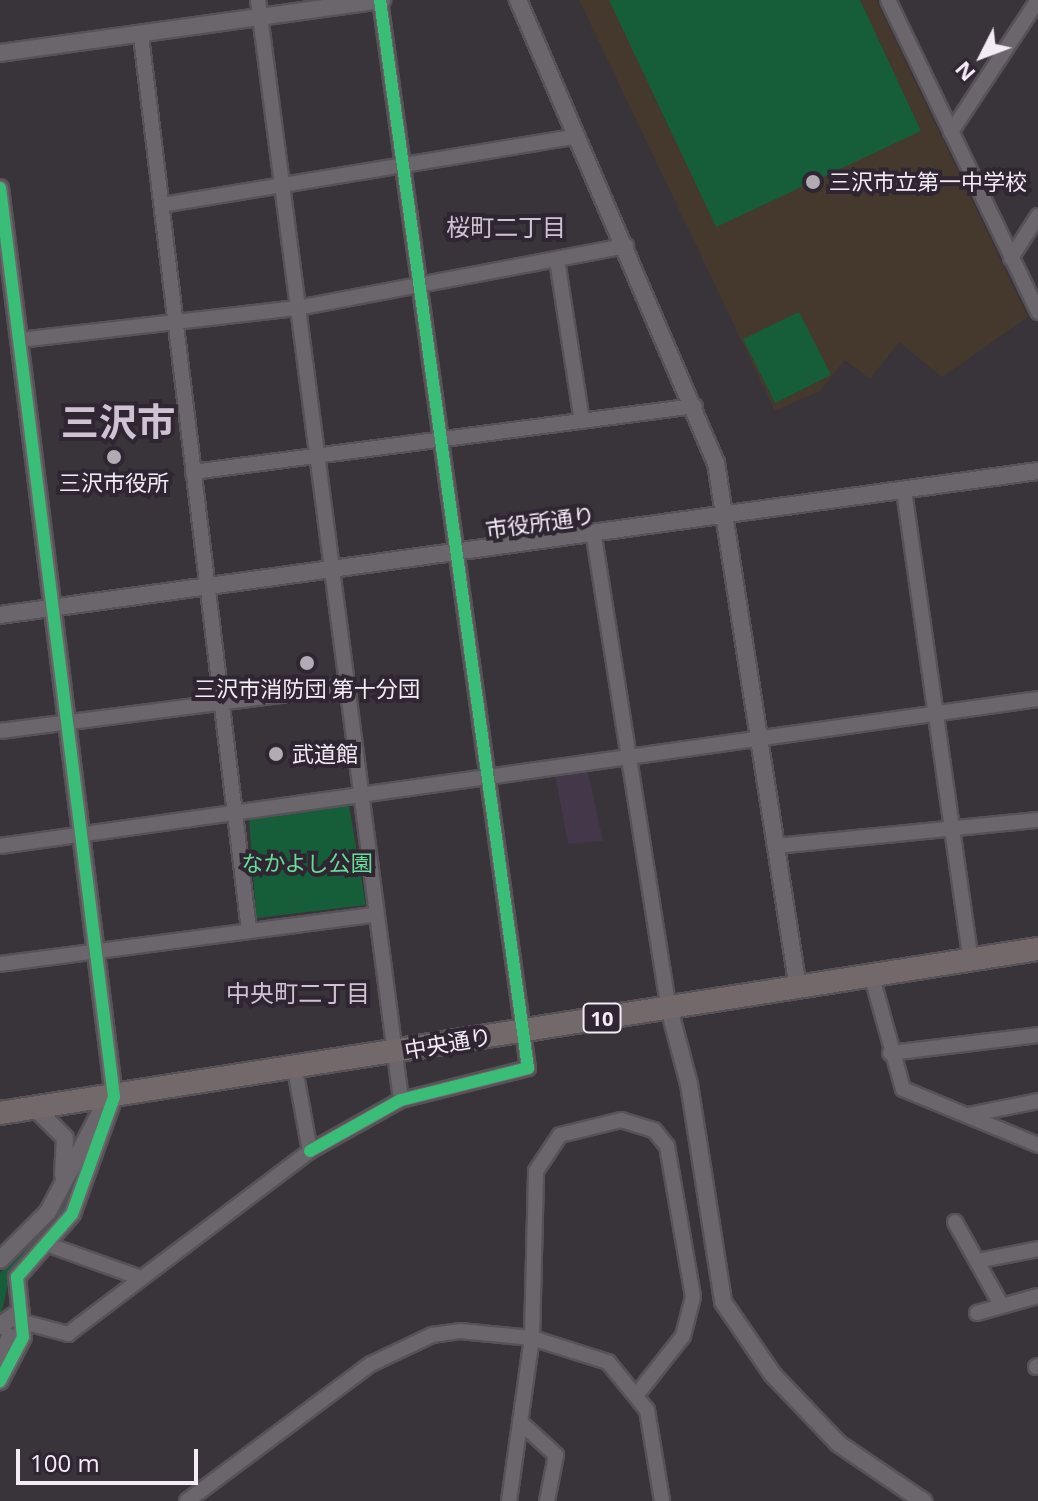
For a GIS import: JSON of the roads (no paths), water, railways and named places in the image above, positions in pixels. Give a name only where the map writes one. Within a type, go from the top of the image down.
[{"type":"main road","name":"中央通り","points":[[0,1113],[295,1069],[1038,949]]},
{"type":"street","points":[[258,0],[342,687],[372,915],[401,1100]]},
{"type":"street","points":[[0,53],[261,22],[381,0],[462,555],[528,1068],[401,1100],[310,1151],[68,1334],[22,1316]]},
{"type":"street","points":[[518,0],[695,406],[730,516],[758,739],[798,988]]},
{"type":"street","points":[[888,0],[1038,312]]},
{"type":"street","points":[[951,132],[1038,0]]},
{"type":"street","points":[[141,36],[193,472],[225,702],[234,812],[249,930]]},
{"type":"street","points":[[162,205],[577,136]]},
{"type":"street","points":[[0,188],[114,1097],[72,1214],[49,1245],[17,1277],[22,1316],[18,1352],[0,1381]]},
{"type":"street","points":[[1011,258],[1038,216]]},
{"type":"street","points":[[20,340],[297,308],[626,246]]},
{"type":"street","points":[[557,260],[582,421]]},
{"type":"street","points":[[193,472],[695,406]]},
{"type":"street","name":"市役所通り","points":[[0,615],[329,574],[1038,471]]},
{"type":"street","points":[[904,491],[936,713],[949,830],[971,960]]},
{"type":"street","points":[[594,537],[669,1008],[689,1084],[723,1302],[773,1375],[839,1444],[923,1501]]},
{"type":"street","points":[[0,731],[342,687]]},
{"type":"street","points":[[0,846],[357,794],[491,782],[628,758],[1038,699]]},
{"type":"street","points":[[776,846],[1038,820]]},
{"type":"street","points":[[0,964],[372,915]]},
{"type":"street","points":[[872,977],[890,1053],[903,1089],[1038,1145]]},
{"type":"street","points":[[890,1053],[1038,1035]]},
{"type":"street","points":[[295,1069],[310,1151]]},
{"type":"street","points":[[0,1260],[61,1189],[114,1097]]},
{"type":"street","points":[[967,1115],[1038,1101]]},
{"type":"street","points":[[35,1108],[65,1138],[61,1189]]},
{"type":"street","points":[[509,1501],[532,1338],[541,1155],[575,1129],[621,1120],[654,1130],[675,1165],[693,1297],[683,1336],[638,1393]]},
{"type":"street","points":[[955,1222],[982,1260],[1000,1303]]},
{"type":"street","points":[[49,1245],[141,1278]]},
{"type":"street","points":[[982,1260],[1038,1249]]},
{"type":"street","points":[[977,1313],[1000,1303],[1038,1296]]},
{"type":"street","points":[[0,1360],[5,1332],[22,1316]]},
{"type":"street","points":[[187,1501],[397,1349],[460,1331],[532,1338],[608,1362],[638,1393],[654,1437],[662,1501]]},
{"type":"street","points":[[520,1422],[556,1455],[547,1501]]},
{"type":"place","name":"三沢市立第一中学校","points":[[813,182]]},
{"type":"place","name":"三沢市役所","points":[[114,457]]},
{"type":"place","name":"三沢市消防団 第十分団","points":[[307,663]]},
{"type":"place","name":"武道館","points":[[276,754]]},
{"type":"district","name":"桜町二丁目","points":[[506,227]]},
{"type":"district","name":"三沢市","points":[[118,422]]},
{"type":"district","name":"中央町二丁目","points":[[298,993]]},
{"type":"park label","name":"なかよし公園","points":[[307,863]]}]
